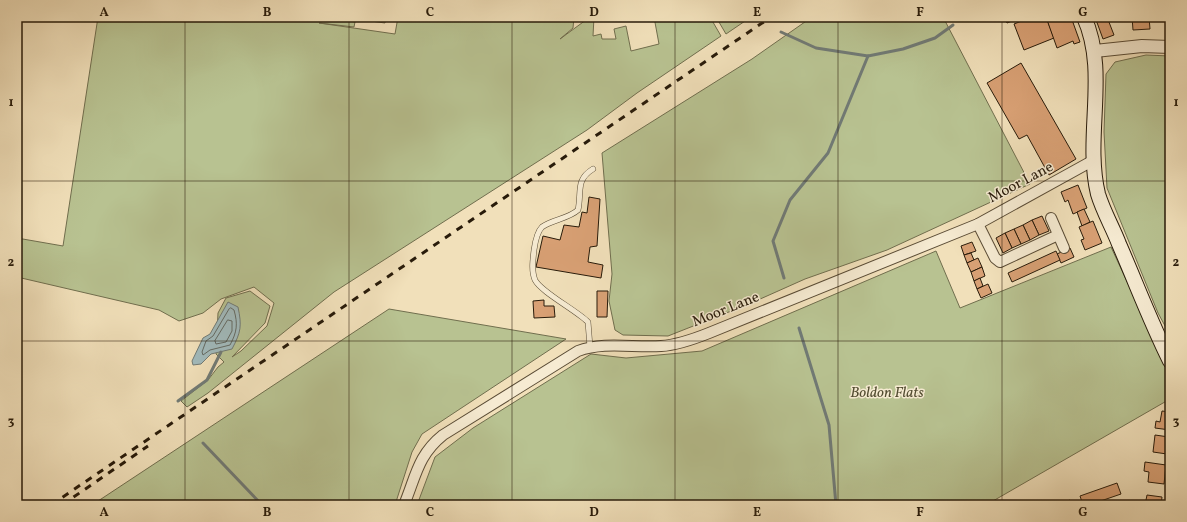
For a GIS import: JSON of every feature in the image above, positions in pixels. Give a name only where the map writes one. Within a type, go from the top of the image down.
[{"type":"main road","points":[[1084,17],[1095,51],[1094,160],[1098,194],[1154,328],[1170,361]]},
{"type":"street","points":[[1095,51],[1142,46],[1170,47]]},
{"type":"street","name":"Moor Lane","points":[[404,505],[423,455],[431,445],[443,435],[566,357],[590,347],[661,346],[688,341],[978,224],[1094,160]]},
{"type":"street","points":[[1051,218],[1064,248]]},
{"type":"street","points":[[978,224],[995,258],[1000,262],[1058,235]]},
{"type":"lane","points":[[590,347],[588,322],[574,310],[539,286],[535,280],[532,270],[534,249],[539,231],[543,226],[573,215],[578,210],[581,182],[584,175],[593,169]]},
{"type":"green space","points":[[98,17],[329,17],[355,22],[354,27],[319,23],[395,34],[398,17],[574,17],[573,28],[560,39],[590,17],[594,17],[593,36],[601,34],[602,39],[616,39],[614,29],[626,26],[631,51],[659,44],[654,17],[710,17],[721,36],[637,93],[587,130],[334,292],[208,393],[187,407],[181,401],[208,380],[224,362],[216,354],[218,313],[226,298],[250,291],[270,306],[265,323],[232,357],[241,351],[267,326],[274,303],[254,287],[221,299],[203,313],[179,321],[159,310],[17,277],[17,238],[63,246]]},
{"type":"green space","points":[[343,17],[386,17],[385,23]]},
{"type":"green space","points":[[716,17],[751,17],[726,34]]},
{"type":"green space","points":[[812,17],[943,17],[1030,184],[887,250],[805,279],[749,304],[668,336],[623,335],[615,330],[609,301],[612,274],[602,153],[752,59]]},
{"type":"green space","points":[[1146,55],[1170,56],[1170,335],[1158,313],[1107,188],[1104,132],[1106,74],[1115,62]]},
{"type":"green space","name":"Boldon Flats","points":[[1111,247],[1170,374],[1170,399],[986,505],[417,505],[435,457],[473,428],[591,354],[626,358],[702,351],[936,251],[960,308]]},
{"type":"green space","points":[[389,309],[566,339],[422,434],[412,452],[395,505],[92,505]]},
{"type":"water","points":[[228,302],[238,307],[240,319],[239,333],[232,349],[211,354],[201,364],[193,365],[192,361],[203,338],[210,334]]},
{"type":"building","points":[[1004,17],[1022,17],[1007,23]]},
{"type":"building","points":[[1032,17],[1046,17],[1054,38],[1024,50],[1014,24]]},
{"type":"building","points":[[1046,17],[1071,17],[1080,42],[1074,44],[1073,41],[1057,48]]},
{"type":"building","points":[[1095,17],[1107,17],[1114,35],[1103,39]]},
{"type":"building","points":[[1132,17],[1149,17],[1150,29],[1133,30]]},
{"type":"building","points":[[1021,63],[1076,159],[1049,175],[1027,135],[1019,139],[987,83]]},
{"type":"building","points":[[1078,185],[1087,208],[1073,214],[1068,200],[1065,202],[1061,192]]},
{"type":"building","points":[[589,197],[600,199],[597,246],[590,247],[588,262],[603,265],[601,278],[536,267],[543,236],[560,240],[564,225],[579,227],[582,212],[587,213]]},
{"type":"building","points":[[1084,209],[1090,222],[1082,226],[1077,212]]},
{"type":"building","points":[[1042,216],[1049,231],[1039,235],[1032,220]]},
{"type":"building","points":[[1032,220],[1039,235],[1030,240],[1023,225]]},
{"type":"building","points":[[1093,221],[1102,243],[1085,250],[1081,240],[1084,239],[1079,227]]},
{"type":"building","points":[[1023,225],[1030,240],[1021,244],[1014,229]]},
{"type":"building","points":[[1014,229],[1021,244],[1012,248],[1005,233]]},
{"type":"building","points":[[1005,233],[1012,248],[1003,253],[996,238]]},
{"type":"building","points":[[972,242],[976,251],[964,255],[961,246]]},
{"type":"building","points":[[1070,248],[1074,257],[1061,263],[1057,254]]},
{"type":"building","points":[[1056,251],[1060,260],[1012,282],[1008,273]]},
{"type":"building","points":[[971,253],[974,260],[967,263],[964,255]]},
{"type":"building","points":[[978,258],[982,267],[971,272],[967,263]]},
{"type":"building","points":[[982,267],[985,276],[974,281],[971,272]]},
{"type":"building","points":[[980,278],[983,286],[977,289],[974,281]]},
{"type":"building","points":[[988,284],[992,293],[981,298],[977,289]]},
{"type":"building","points":[[597,291],[608,291],[607,317],[597,317]]},
{"type":"building","points":[[544,300],[544,306],[554,306],[555,317],[534,318],[533,301]]},
{"type":"building","points":[[1162,411],[1170,412],[1170,430],[1155,428],[1156,421],[1160,422]]},
{"type":"building","points":[[1155,435],[1169,437],[1167,454],[1153,452]]},
{"type":"building","points":[[1145,462],[1166,465],[1164,484],[1148,482],[1149,472],[1144,471]]},
{"type":"building","points":[[1117,483],[1121,494],[1089,505],[1083,505],[1080,496]]},
{"type":"building","points":[[1147,495],[1162,497],[1161,505],[1145,505]]},
{"type":"building","points":[[1070,500],[1072,505],[1058,505]]},
{"type":"waterway","points":[[781,32],[816,48],[868,56],[903,49],[935,38],[953,25]]},
{"type":"waterway","points":[[784,278],[773,241],[790,200],[828,153],[868,56]]},
{"type":"waterway","points":[[799,328],[829,425],[836,505]]},
{"type":"waterway","points":[[178,401],[207,380],[221,352]]},
{"type":"waterway","points":[[203,443],[262,505]]},
{"type":"railway","points":[[51,505],[771,17]]},
{"type":"railway","points":[[62,505],[148,446]]}]
